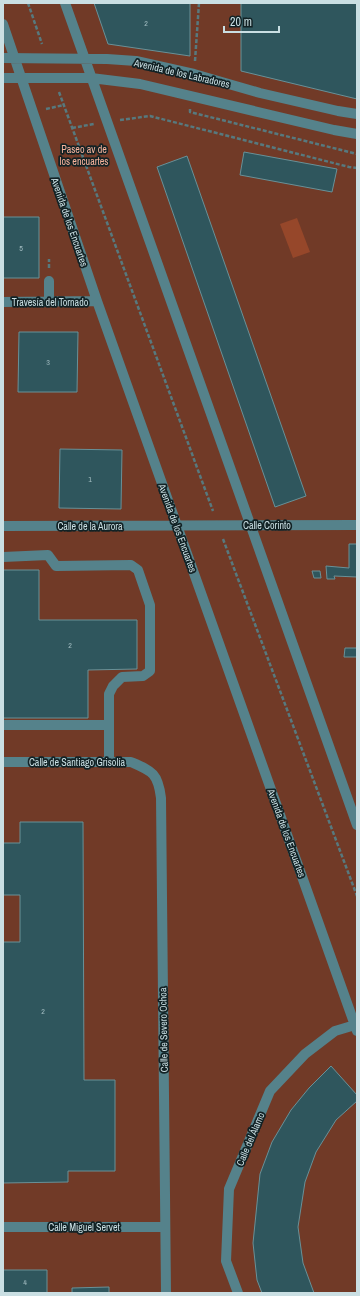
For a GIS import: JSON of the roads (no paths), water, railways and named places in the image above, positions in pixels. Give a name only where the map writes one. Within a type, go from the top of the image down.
[{"type":"street","points":[[65,3],[90,78],[357,825]]},
{"type":"street","name":"Avenida de los Encuartes","points":[[3,24],[97,302],[356,1028]]},
{"type":"street","name":"Avenida de los Labradores","points":[[3,58],[136,61],[194,74],[260,93],[357,114]]},
{"type":"street","name":"Avenida de los Labradores","points":[[3,78],[90,78],[140,84],[357,134]]},
{"type":"street","points":[[49,281],[49,302]]},
{"type":"street","name":"Travesía del Tornado","points":[[3,302],[97,302]]},
{"type":"street","name":"Calle Corinto","points":[[178,526],[357,525]]},
{"type":"street","name":"Calle de la Aurora","points":[[3,526],[178,526]]},
{"type":"street","points":[[3,557],[48,556],[56,566],[131,565],[138,570],[150,605],[150,671],[143,676],[122,677],[113,686],[109,694],[108,762]]},
{"type":"street","points":[[3,725],[108,725]]},
{"type":"street","name":"Calle de Santiago Grisolía","points":[[3,762],[131,762],[150,771]]},
{"type":"street","name":"Calle de Severo Ochoa","points":[[150,771],[160,784],[161,798],[166,1293]]},
{"type":"street","name":"Calle del Álamo","points":[[238,1293],[226,1261],[228,1189],[270,1090],[305,1054],[335,1031],[356,1028]]},
{"type":"street","name":"Calle Miguel Servet","points":[[3,1227],[165,1227]]},
{"type":"park label","name":"Paseo av de los encuartes","points":[[84,154]]}]
